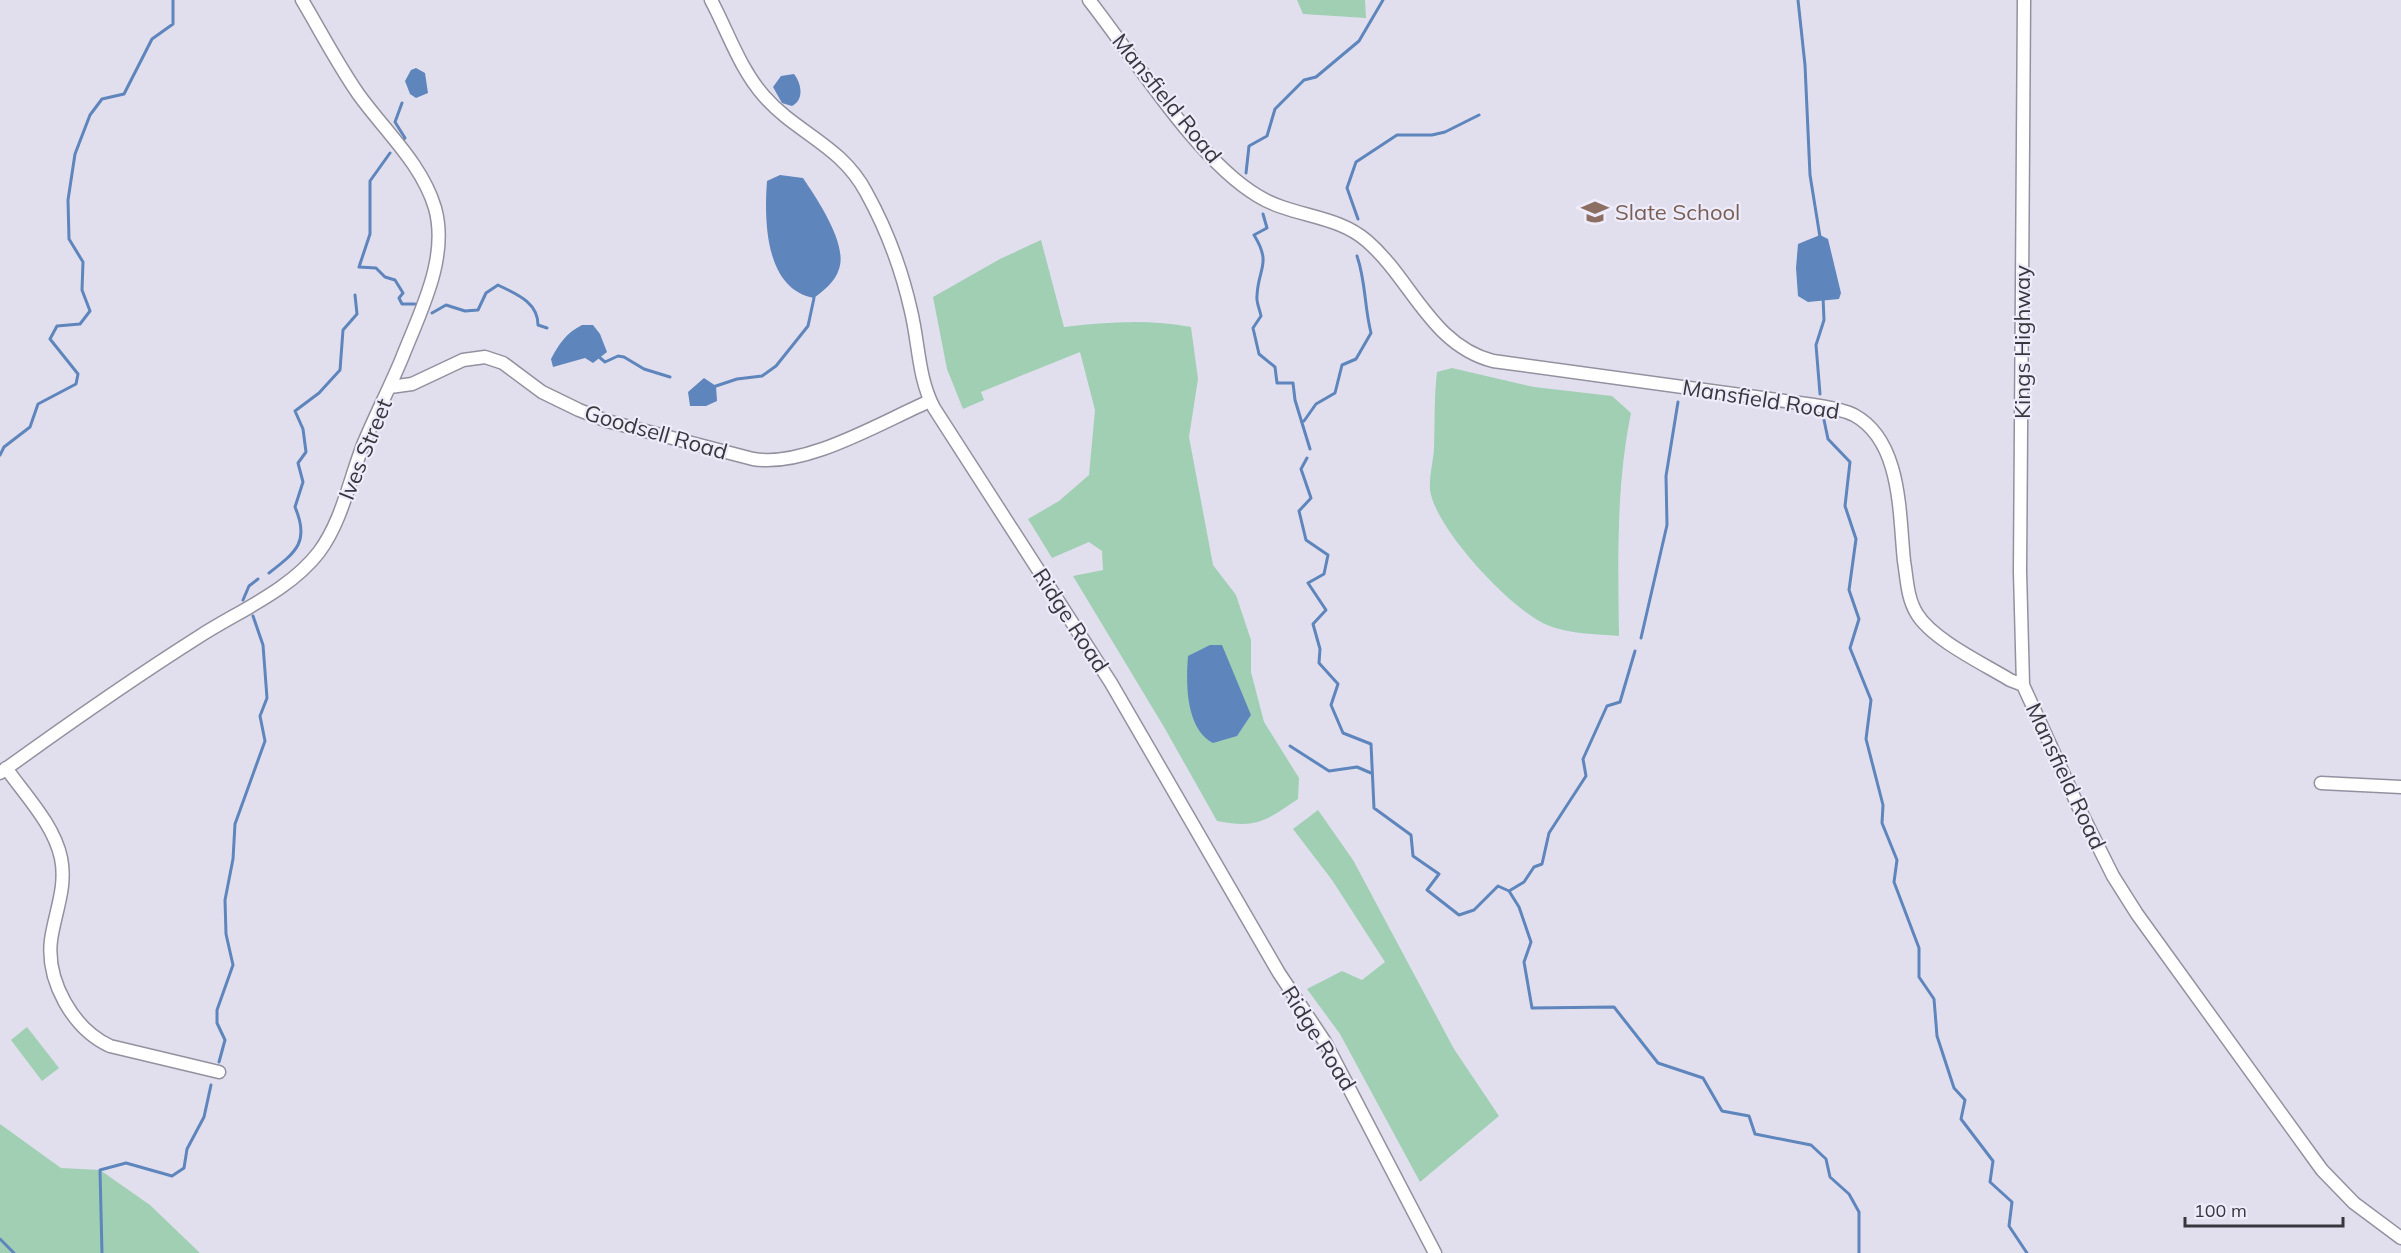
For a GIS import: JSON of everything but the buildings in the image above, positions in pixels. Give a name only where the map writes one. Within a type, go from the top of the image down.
[{"type":"street","name":"Ives Street","points":[[3,771],[195,639],[272,592],[310,563],[335,523],[362,446],[390,387],[422,308],[433,273],[438,238],[436,214],[429,193],[411,162],[347,77],[303,0]]},
{"type":"street","name":"Ridge Road","points":[[711,0],[743,64],[764,97],[779,111],[841,157],[867,193],[905,290],[921,372],[930,401],[1112,683],[1279,974],[1325,1042],[1435,1253]]},
{"type":"street","name":"Mansfield Road","points":[[1089,0],[1188,130],[1227,171],[1258,196],[1328,220],[1356,233],[1379,253],[1438,327],[1464,351],[1494,361],[1814,405],[1853,415],[1867,424],[1879,437],[1891,468],[1907,584],[1917,614],[1934,632],[2010,680],[2023,685],[2089,827],[2136,914],[2322,1170],[2354,1203],[2401,1238]]},
{"type":"street","name":"Kings Highway","points":[[2023,685],[2020,572],[2024,0]]},
{"type":"street","name":"Goodsell Road","points":[[390,387],[412,384],[463,360],[485,357],[503,363],[542,392],[607,421],[753,459],[774,462],[816,451],[930,401]]},
{"type":"street","points":[[3,771],[39,813],[60,852],[63,877],[52,939],[51,960],[59,989],[75,1017],[94,1037],[118,1049],[219,1072]]},
{"type":"street","points":[[2321,783],[2401,787]]},
{"type":"green space","points":[[1297,0],[1365,0],[1366,18],[1303,14]]},
{"type":"green space","points":[[1041,240],[1064,327],[1128,322],[1191,327],[1198,379],[1189,437],[1213,565],[1236,595],[1251,640],[1251,672],[1264,722],[1299,778],[1298,799],[1268,818],[1242,824],[1217,821],[1164,727],[1073,576],[1103,570],[1102,551],[1089,542],[1052,558],[1028,519],[1059,501],[1089,475],[1095,410],[1080,352],[981,392],[984,400],[963,409],[947,369],[933,297],[1000,259]]},
{"type":"green space","points":[[1452,368],[1534,387],[1612,396],[1631,413],[1620,496],[1619,636],[1564,630],[1547,625],[1532,616],[1495,586],[1445,525],[1435,506],[1430,485],[1437,372]]},
{"type":"green space","points":[[1318,810],[1353,860],[1454,1049],[1499,1116],[1420,1182],[1340,1034],[1307,989],[1342,971],[1362,980],[1385,962],[1332,880],[1293,829]]},
{"type":"green space","points":[[27,1027],[59,1068],[42,1081],[11,1040]]},
{"type":"green space","points":[[0,1124],[61,1168],[100,1170],[150,1205],[200,1253],[0,1253]]},
{"type":"water","points":[[416,68],[425,73],[428,93],[416,98],[410,94],[405,81],[411,70]]},
{"type":"water","points":[[794,74],[801,92],[798,100],[792,106],[782,103],[773,87],[781,76]]},
{"type":"water","points":[[780,175],[803,178],[830,222],[839,247],[841,259],[837,274],[829,285],[814,298],[798,292],[786,282],[777,268],[771,251],[766,215],[767,181]]},
{"type":"water","points":[[1820,235],[1828,239],[1841,293],[1839,299],[1808,302],[1798,296],[1796,268],[1798,244]]},
{"type":"water","points":[[582,325],[593,325],[600,334],[607,352],[593,363],[585,358],[553,367],[551,359],[560,344],[567,335]]},
{"type":"water","points":[[704,378],[716,386],[717,401],[706,406],[690,406],[688,392]]},
{"type":"water","points":[[1210,645],[1222,645],[1251,715],[1237,736],[1213,743],[1197,727],[1192,716],[1187,678],[1188,656]]},
{"type":"waterway","points":[[0,455],[4,447],[30,427],[38,404],[76,384],[78,374],[50,339],[57,326],[80,324],[90,311],[82,290],[83,262],[69,239],[68,200],[75,154],[90,115],[102,99],[124,94],[152,39],[173,24],[173,0]]},
{"type":"waterway","points":[[1246,173],[1249,146],[1267,136],[1275,109],[1304,80],[1316,77],[1359,41],[1383,0]]},
{"type":"waterway","points":[[1798,0],[1805,65],[1810,175],[1820,237]]},
{"type":"waterway","points":[[402,103],[395,122],[405,138],[403,140]]},
{"type":"waterway","points":[[1358,219],[1347,188],[1356,162],[1397,135],[1432,135],[1445,132],[1479,115]]},
{"type":"waterway","points":[[390,153],[370,181],[370,234],[359,267],[376,268],[385,277],[395,280],[403,293],[399,298],[402,304],[415,304]]},
{"type":"waterway","points":[[1263,214],[1267,228],[1254,235],[1262,253],[1263,266],[1257,298],[1261,316],[1253,328],[1259,354],[1275,367],[1277,383],[1293,383],[1295,400],[1310,449]]},
{"type":"waterway","points":[[1304,421],[1316,404],[1335,393],[1342,365],[1356,359],[1371,333],[1357,256]]},
{"type":"waterway","points":[[432,313],[446,305],[465,311],[478,310],[486,293],[498,285],[525,300],[534,310],[538,325],[547,328]]},
{"type":"waterway","points":[[269,573],[287,559],[298,545],[300,538],[301,529],[295,507],[303,482],[298,463],[306,452],[303,429],[295,411],[319,393],[340,370],[343,330],[357,314],[355,295]]},
{"type":"waterway","points":[[1820,394],[1816,345],[1824,320],[1823,297]]},
{"type":"waterway","points":[[713,387],[737,379],[762,376],[776,366],[808,326],[814,298]]},
{"type":"waterway","points":[[599,357],[605,362],[618,356],[624,357],[644,369],[670,377]]},
{"type":"waterway","points":[[1641,638],[1667,525],[1666,476],[1678,402]]},
{"type":"waterway","points":[[1824,420],[1828,439],[1850,462],[1845,506],[1856,539],[1849,590],[1859,619],[1850,648],[1871,700],[1866,739],[1883,805],[1882,823],[1897,860],[1894,882],[1919,948],[1919,977],[1934,999],[1937,1036],[1954,1088],[1965,1100],[1961,1119],[1993,1161],[1990,1182],[2012,1202],[2009,1226],[2027,1253]]},
{"type":"waterway","points":[[1307,458],[1301,469],[1311,498],[1299,511],[1306,540],[1328,555],[1324,574],[1308,583],[1326,610],[1313,624],[1320,649],[1319,663],[1338,684],[1331,705],[1343,733],[1371,744],[1374,808],[1411,835],[1413,856],[1439,874],[1427,890],[1459,915],[1474,910],[1498,886],[1509,891],[1519,907],[1531,942],[1524,962],[1532,1008],[1614,1007],[1658,1063],[1703,1078],[1722,1111],[1749,1116],[1755,1134],[1811,1145],[1826,1159],[1830,1177],[1849,1194],[1859,1212],[1859,1253]]},
{"type":"waterway","points":[[243,600],[249,586],[258,579]]},
{"type":"waterway","points":[[219,1062],[225,1040],[217,1023],[217,1010],[233,965],[226,934],[225,900],[233,859],[235,824],[265,741],[260,716],[267,698],[263,645],[253,616]]},
{"type":"waterway","points":[[1509,891],[1524,882],[1534,867],[1542,864],[1549,833],[1586,776],[1583,759],[1607,706],[1620,702],[1635,651]]},
{"type":"waterway","points":[[1290,746],[1329,771],[1357,767],[1371,773]]},
{"type":"waterway","points":[[102,1253],[100,1170],[126,1163],[172,1176],[184,1168],[187,1149],[204,1117],[211,1085]]},
{"type":"waterway","points":[[0,1239],[14,1253]]},
{"type":"place","name":"Slate School","points":[[1595,212]]}]
